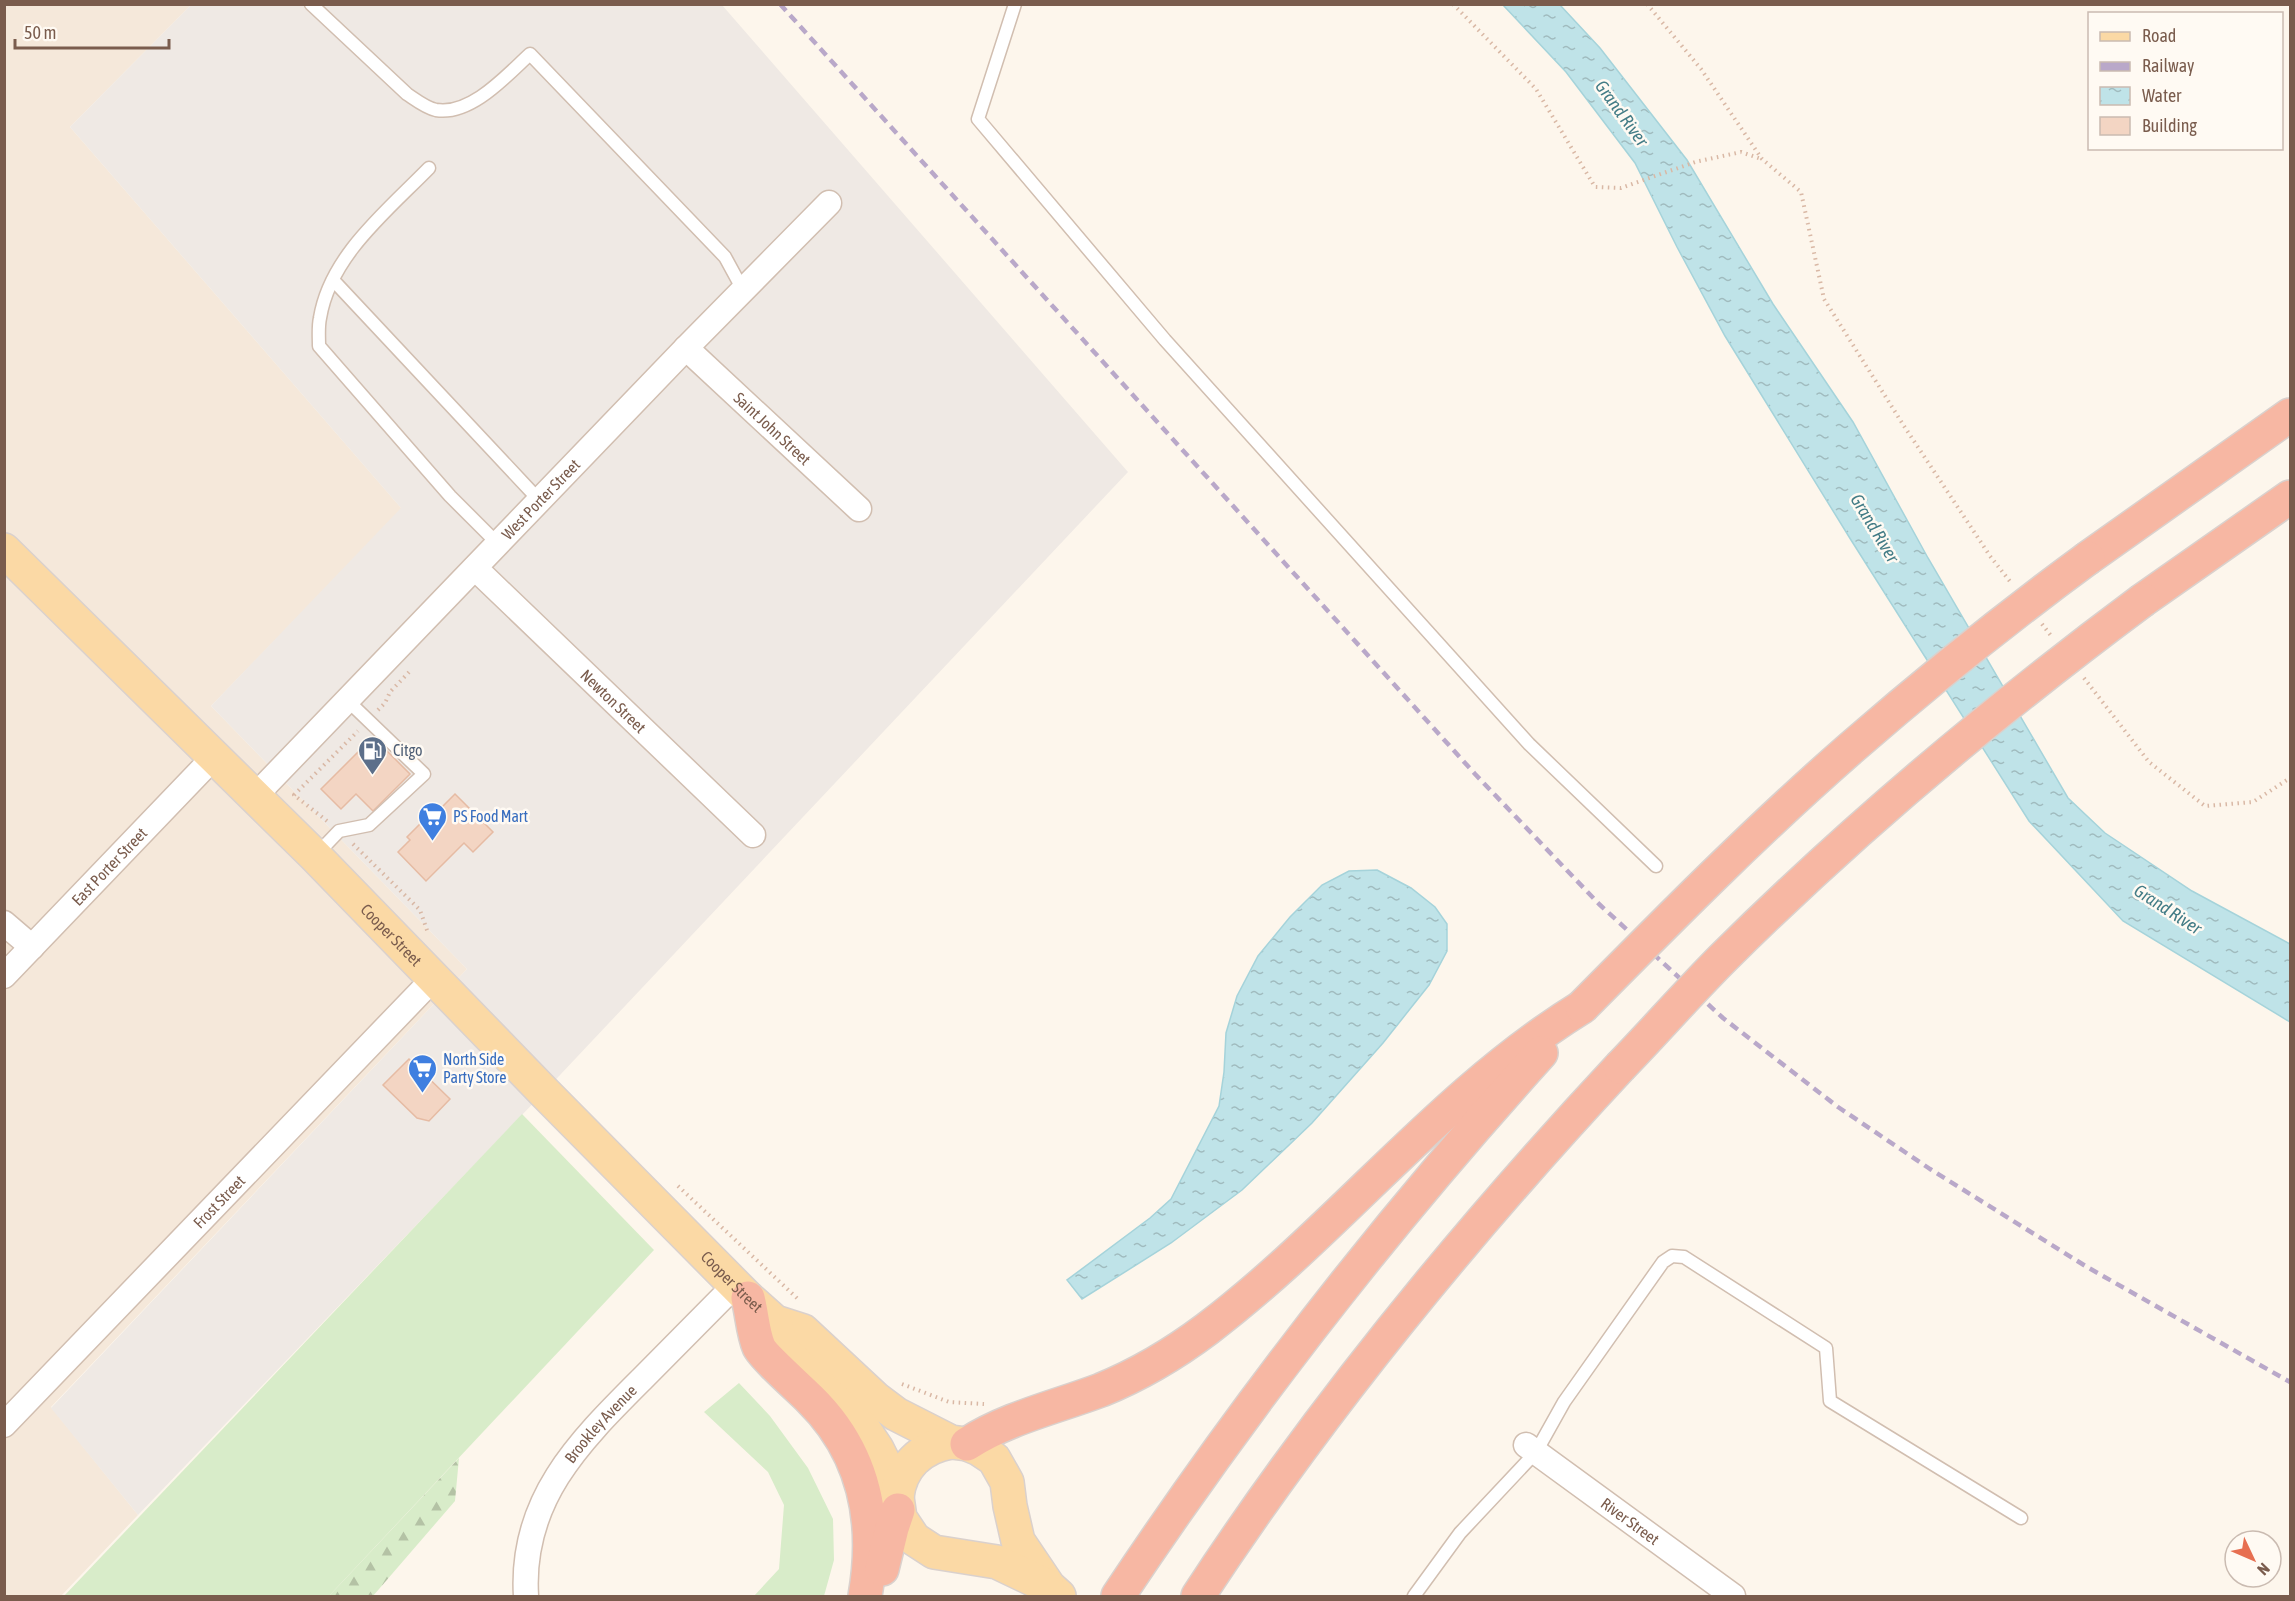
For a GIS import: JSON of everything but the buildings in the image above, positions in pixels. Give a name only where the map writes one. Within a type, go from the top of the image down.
[{"type":"highway","points":[[1118,1596],[1253,1403],[1351,1274],[1486,1114],[1582,1007],[1714,875],[1850,749],[1968,650],[2088,558],[2290,416]]},
{"type":"highway","points":[[1198,1596],[1314,1430],[1427,1286],[1552,1140],[1722,959],[1833,853],[1945,755],[2068,656],[2143,600],[2290,497]]},
{"type":"highway","points":[[959,1443],[1103,1389],[1146,1368],[1204,1330],[1279,1267],[1473,1087],[1510,1056],[1582,1007]]},
{"type":"highway","points":[[742,1291],[759,1348],[814,1403],[842,1436],[855,1463],[863,1488],[869,1527],[870,1549],[865,1596]]},
{"type":"highway","points":[[875,1596],[898,1504]]},
{"type":"main road","name":"Cooper Street","points":[[4,550],[315,856],[775,1322],[803,1331],[889,1409],[915,1426],[987,1453],[999,1466],[1009,1489],[1010,1506],[1018,1541],[1054,1592]]},
{"type":"main road","name":"Cooper Street","points":[[775,1322],[783,1349],[862,1428],[869,1438],[884,1461],[904,1527],[920,1544],[941,1554],[961,1555],[997,1562],[1054,1592]]},
{"type":"main road","points":[[898,1504],[904,1472],[915,1458],[928,1448],[959,1443]]},
{"type":"main road","points":[[961,1555],[981,1548],[994,1538],[1004,1524],[1010,1506]]},
{"type":"street","name":"West Porter Street","points":[[255,796],[686,348],[829,203]]},
{"type":"street","name":"Saint John Street","points":[[686,348],[859,510]]},
{"type":"street","name":"Newton Street","points":[[475,568],[753,835]]},
{"type":"street","name":"East Porter Street","points":[[4,976],[214,757]]},
{"type":"street","points":[[4,923],[32,947]]},
{"type":"street","name":"Frost Street","points":[[4,1425],[434,978]]},
{"type":"street","name":"Brookley Avenue","points":[[526,1596],[526,1557],[531,1535],[548,1490],[561,1469],[603,1418],[742,1291]]},
{"type":"street","name":"River Street","points":[[1531,1449],[1733,1596]]},
{"type":"lane","points":[[311,4],[408,94],[423,105],[437,110],[456,108],[479,99],[530,54],[725,257],[743,290]]},
{"type":"lane","points":[[1015,4],[978,119],[1165,340],[1528,744],[1656,866]]},
{"type":"lane","points":[[429,168],[349,251],[327,291],[320,319],[319,346],[450,496],[498,544]]},
{"type":"lane","points":[[333,280],[539,500]]},
{"type":"lane","points":[[315,856],[339,831],[369,825],[424,774],[347,700]]},
{"type":"lane","points":[[1414,1596],[1460,1533],[1531,1449],[1663,1262],[1678,1255],[1826,1348],[1830,1401],[2021,1518]]},
{"type":"path","points":[[1453,4],[1536,89],[1595,187],[1621,188],[1695,162],[1742,152],[1762,159]]},
{"type":"path","points":[[1647,4],[1701,69],[1762,159],[1801,192],[1824,299],[1904,426],[1990,556],[2019,594]]},
{"type":"path","points":[[2041,622],[2055,641]]},
{"type":"path","points":[[2077,669],[2149,762],[2205,806],[2253,801],[2290,778]]},
{"type":"path","points":[[411,670],[390,692],[385,703],[294,795],[339,831],[420,910],[428,932],[436,940]]},
{"type":"path","points":[[672,1181],[802,1304]]},
{"type":"path","points":[[901,1384],[949,1402],[990,1406],[996,1409],[1002,1425]]},
{"type":"shaded area","points":[[5,5],[191,5],[70,127],[402,509],[211,706],[467,969],[51,1407],[138,1515],[61,1596],[5,1596]]},
{"type":"shaded area","points":[[191,5],[722,5],[1128,472],[544,1092],[138,1515],[51,1408],[467,969],[211,706],[401,508],[70,127]]},
{"type":"green space","points":[[522,1114],[654,1250],[329,1596],[64,1596]]},
{"type":"green space","points":[[739,1383],[770,1416],[808,1468],[833,1519],[834,1560],[824,1596],[754,1596],[779,1569],[784,1505],[768,1472],[704,1412]]},
{"type":"green space","points":[[459,1458],[455,1501],[373,1596],[329,1596]]},
{"type":"water","name":"Grand River","points":[[1503,5],[1560,5],[1600,48],[1687,160],[1773,304],[1853,422],[1928,558],[2068,798],[2105,833],[2192,891],[2290,944],[2290,1022],[2123,921],[2029,821],[1725,336],[1635,163],[1566,72]]},
{"type":"water","points":[[1377,870],[1411,888],[1435,907],[1447,924],[1447,951],[1429,985],[1383,1043],[1312,1123],[1242,1190],[1171,1243],[1082,1299],[1067,1280],[1150,1218],[1171,1199],[1219,1106],[1226,1033],[1237,996],[1258,956],[1290,917],[1322,885],[1349,871]]},
{"type":"railway","points":[[780,4],[1475,774],[1599,904],[1723,1018],[1838,1107],[1930,1169],[2087,1267],[2290,1382]]},
{"type":"place","name":"Citgo","points":[[372,776]]},
{"type":"place","name":"PS Food Mart","points":[[432,842]]},
{"type":"place","name":"North Side Party Store","points":[[422,1094]]}]
